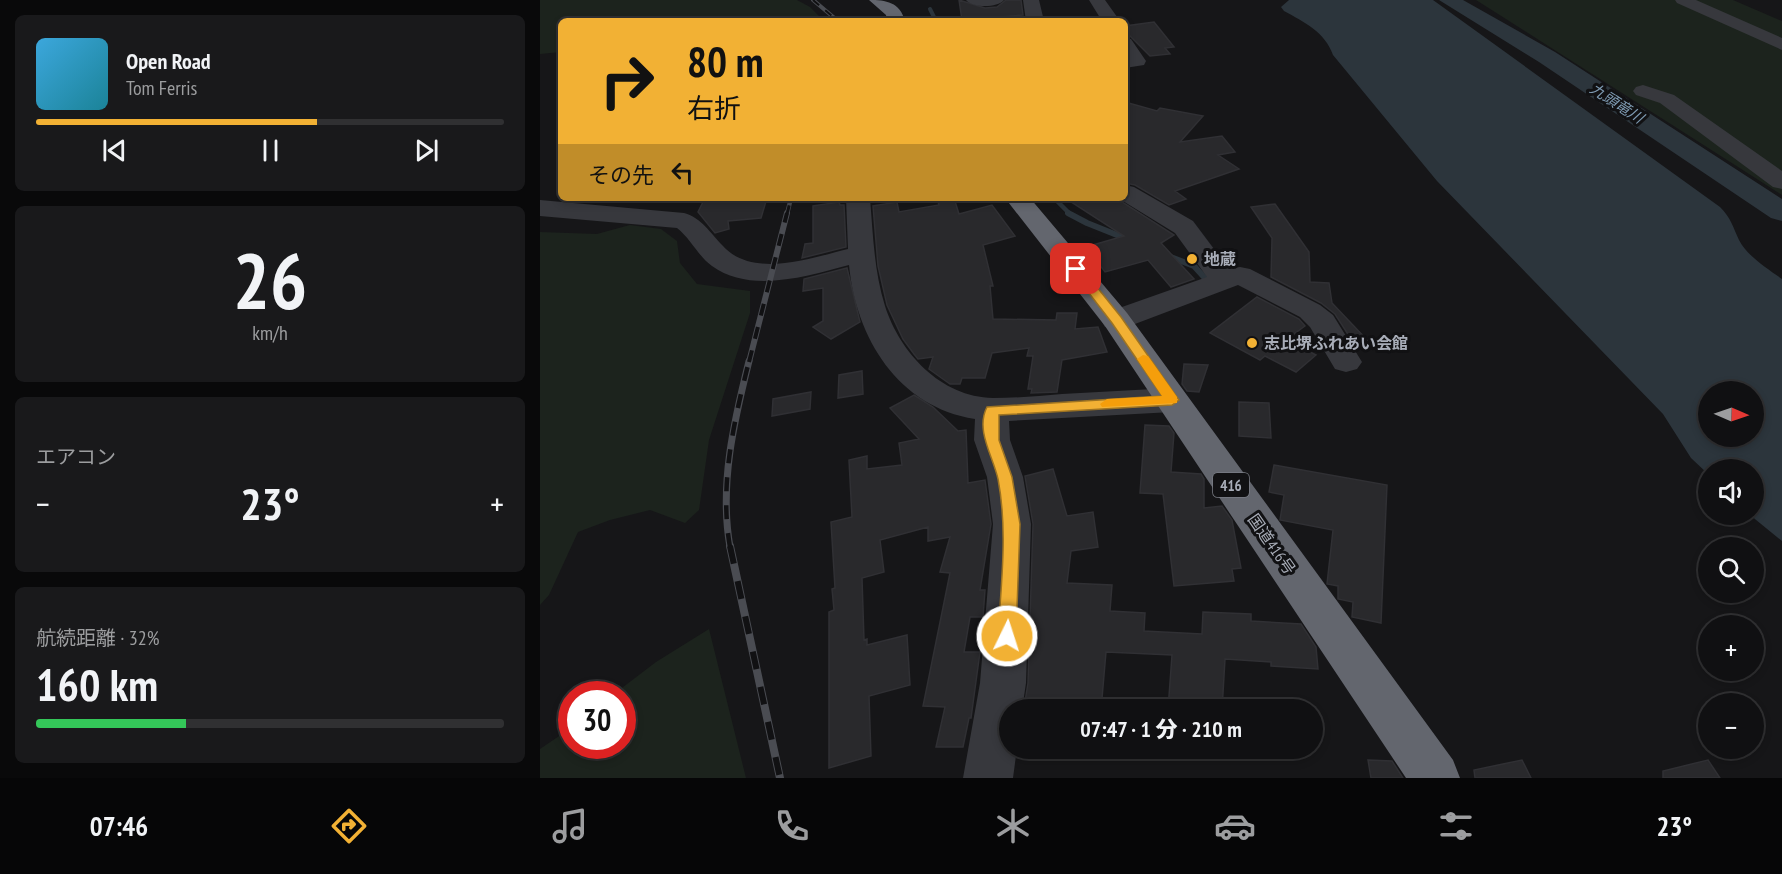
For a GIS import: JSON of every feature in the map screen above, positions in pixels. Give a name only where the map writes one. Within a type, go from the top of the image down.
[{"type":"highway","points":[[877,0],[894,13],[895,18]]},
{"type":"highway","name":"国道416号","points":[[1019,201],[1116,320],[1435,778]]},
{"type":"street","points":[[974,0],[996,0]]},
{"type":"street","points":[[1031,0],[1034,18]]},
{"type":"street","points":[[1097,0],[1109,18]]},
{"type":"street","points":[[1683,0],[1782,45]]},
{"type":"street","points":[[1128,48],[1137,61],[1128,62]]},
{"type":"street","points":[[1643,91],[1667,99],[1782,182]]},
{"type":"street","points":[[1128,194],[1184,227],[1223,280]]},
{"type":"street","points":[[858,201],[870,305],[880,333],[899,363],[933,394],[973,409],[992,410],[1172,400]]},
{"type":"street","points":[[540,208],[684,221],[692,226],[722,260],[740,270],[782,270],[863,253]]},
{"type":"street","points":[[1116,320],[1240,275],[1310,311],[1322,322],[1346,362]]},
{"type":"street","points":[[988,778],[1003,683],[1012,524],[1005,477],[992,440],[992,410]]},
{"type":"shaded area","points":[[540,0],[797,0],[810,7],[821,18],[558,18],[558,52],[540,54]]},
{"type":"shaded area","points":[[1289,0],[1433,0],[1720,207],[1747,251],[1782,279],[1782,541],[1762,525],[1764,459],[1698,459],[1698,465],[1691,458],[1663,414],[1437,181],[1333,55],[1325,40],[1306,24],[1281,7]]},
{"type":"shaded area","points":[[1476,0],[1733,0],[1782,21],[1782,195]]},
{"type":"shaded area","points":[[630,225],[661,229],[677,241],[680,263],[697,284],[750,291],[750,313],[709,440],[699,510],[685,523],[650,510],[610,520],[578,532],[549,595],[540,605],[540,232],[597,234]]},
{"type":"shaded area","points":[[709,629],[746,778],[540,778],[540,749],[558,737],[558,759],[636,759],[636,681],[631,681],[656,662]]},
{"type":"building","points":[[959,0],[985,8],[997,7],[1006,0],[1021,0],[1023,15],[962,18]]},
{"type":"building","points":[[1154,22],[1174,47],[1165,48],[1170,54],[1150,56],[1128,34],[1128,26]]},
{"type":"building","points":[[1128,103],[1157,111],[1160,108],[1203,116],[1180,142],[1222,136],[1235,152],[1218,155],[1239,169],[1175,191],[1186,199],[1169,205],[1135,185],[1128,184]]},
{"type":"building","points":[[704,201],[766,201],[761,218],[728,221],[729,229],[715,233],[698,212]]},
{"type":"building","points":[[938,201],[955,201],[959,214],[992,205],[1015,236],[983,245],[993,286],[990,286],[993,319],[1056,320],[1057,313],[1077,313],[1075,329],[1098,327],[1107,352],[1062,360],[1057,392],[1031,393],[1032,389],[1028,389],[1033,356],[1027,356],[1029,348],[992,353],[985,378],[962,378],[960,384],[950,384],[929,369],[933,357],[918,359],[903,339],[887,305],[878,266],[873,206],[897,202],[899,212],[939,205]]},
{"type":"building","points":[[1070,201],[1121,201],[1174,235],[1161,243],[1194,279],[1171,287],[1148,260],[1105,272],[1086,247],[1124,236]]},
{"type":"building","points":[[839,202],[840,205],[844,205],[846,247],[802,258],[805,244],[813,243],[813,206]]},
{"type":"building","points":[[1275,204],[1309,252],[1310,282],[1329,283],[1332,303],[1369,342],[1364,348],[1351,339],[1335,314],[1321,303],[1271,277],[1272,238],[1251,207]]},
{"type":"building","points":[[847,268],[860,322],[831,339],[813,327],[823,321],[823,288],[803,291],[804,279]]},
{"type":"building","points":[[1257,297],[1299,319],[1305,326],[1286,340],[1316,355],[1296,372],[1265,356],[1260,360],[1210,333]]},
{"type":"building","points":[[1184,364],[1208,365],[1199,392],[1187,391],[1182,384]]},
{"type":"building","points":[[862,371],[863,394],[838,398],[839,375]]},
{"type":"building","points":[[811,392],[810,409],[772,416],[773,399]]},
{"type":"building","points":[[914,395],[933,407],[958,431],[966,430],[968,483],[985,480],[991,524],[980,590],[985,590],[983,617],[970,617],[964,652],[980,652],[971,718],[969,718],[963,747],[936,747],[945,707],[923,706],[950,573],[940,572],[950,537],[928,541],[928,527],[880,540],[884,572],[862,578],[864,640],[867,639],[867,645],[907,635],[910,685],[869,696],[871,756],[829,768],[829,612],[834,610],[832,589],[835,588],[831,522],[852,517],[849,460],[867,456],[867,469],[902,465],[899,443],[919,439],[890,408]]},
{"type":"building","points":[[1239,402],[1269,403],[1271,438],[1239,436]]},
{"type":"building","points":[[1145,425],[1169,426],[1174,433],[1171,472],[1201,474],[1204,479],[1204,508],[1222,506],[1232,520],[1241,568],[1232,569],[1234,581],[1174,586],[1163,494],[1140,493]]},
{"type":"building","points":[[1274,465],[1387,485],[1381,623],[1352,617],[1353,602],[1338,599],[1338,586],[1327,584],[1333,530],[1280,520],[1284,495],[1269,492]]},
{"type":"building","points":[[1053,469],[1067,516],[1093,512],[1098,547],[1071,551],[1067,583],[1112,585],[1110,611],[1145,613],[1144,631],[1202,634],[1203,612],[1251,614],[1251,621],[1301,624],[1316,647],[1318,669],[1271,666],[1271,662],[1225,659],[1223,699],[1169,699],[1172,655],[1106,652],[1102,699],[1025,699],[1028,683],[1033,524],[1025,476]]},
{"type":"building","points":[[1368,760],[1392,761],[1403,778],[1371,778]]},
{"type":"building","points":[[1522,760],[1531,778],[1475,778],[1474,770]]},
{"type":"building","points":[[1708,760],[1720,778],[1663,778],[1663,771]]},
{"type":"waterway","name":"九頭竜川","points":[[1449,0],[1547,57],[1782,212]]},
{"type":"waterway","points":[[930,9],[934,18]]},
{"type":"waterway","points":[[1057,201],[1070,214]]},
{"type":"waterway","points":[[1068,213],[1127,239]]},
{"type":"waterway","points":[[1168,256],[1194,266],[1204,277]]},
{"type":"railway","points":[[813,0],[834,18]]},
{"type":"railway","points":[[787,214],[790,201]]},
{"type":"railway","points":[[749,362],[787,213]]},
{"type":"railway","points":[[730,547],[727,524],[727,477],[733,430],[749,361]]},
{"type":"railway","points":[[730,546],[780,778]]},
{"type":"slow traffic","points":[[1107,404],[1172,400],[1143,359]]},
{"type":"place","name":"地蔵","points":[[1192,259]]},
{"type":"place","name":"志比堺ふれあい会館","points":[[1252,343]]},
{"type":"route","points":[[1007,636],[1011,589],[1012,524],[1005,477],[992,440],[992,410],[1172,400],[1116,320],[1076,269]]}]
